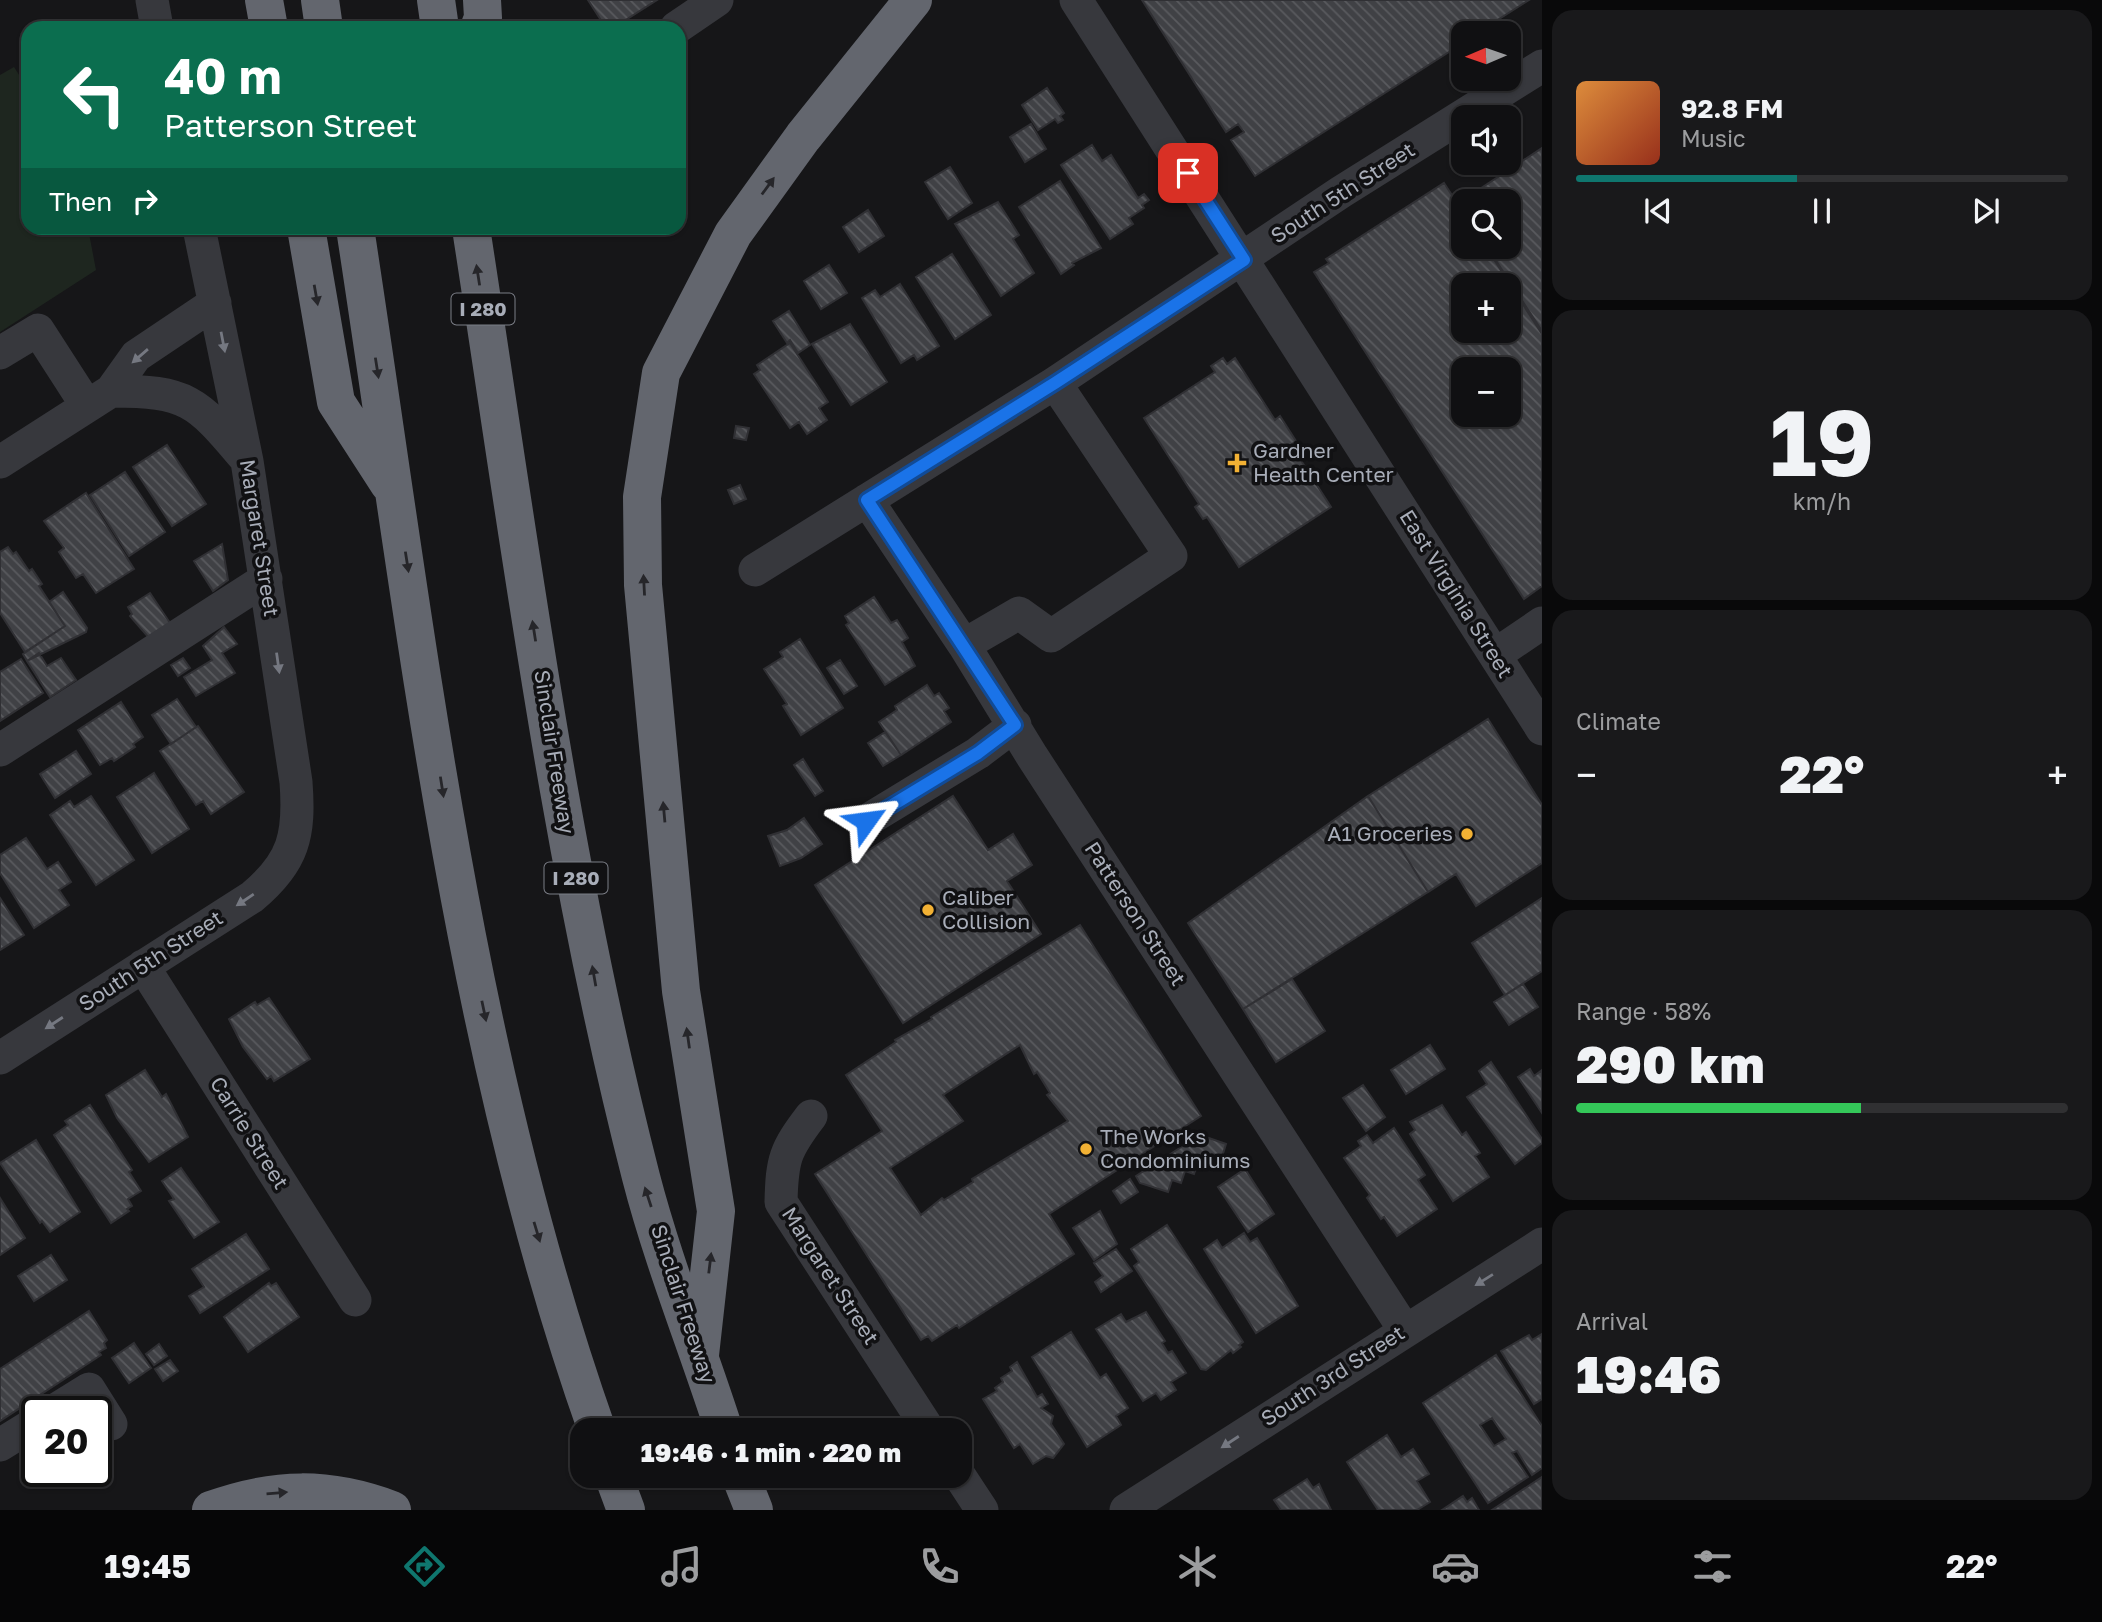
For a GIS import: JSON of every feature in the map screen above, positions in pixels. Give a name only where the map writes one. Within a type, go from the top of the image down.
[{"type":"highway","points":[[264,0],[268,21]]},
{"type":"highway","points":[[320,0],[323,21]]},
{"type":"highway","points":[[436,0],[439,21]]},
{"type":"highway","points":[[482,0],[482,21]]},
{"type":"highway","points":[[803,137],[888,0]]},
{"type":"highway","points":[[700,1355],[716,1211],[681,992],[643,585],[642,498],[661,373],[733,234],[803,137],[913,0]]},
{"type":"highway","points":[[307,235],[336,402],[396,495]]},
{"type":"highway","points":[[356,235],[446,814],[482,1007],[530,1208],[593,1418]]},
{"type":"highway","name":"Sinclair Freeway","points":[[472,235],[558,781],[597,992],[642,1181],[720,1418]]},
{"type":"highway","points":[[618,1488],[626,1510]]},
{"type":"highway","points":[[745,1488],[754,1510]]},
{"type":"highway","points":[[211,1510],[265,1494],[313,1490],[359,1497],[392,1510]]},
{"type":"street","points":[[152,0],[156,21]]},
{"type":"street","points":[[686,21],[717,0]]},
{"type":"street","name":"East Virginia Street","points":[[1076,0],[1542,729]]},
{"type":"street","name":"South 5th Street","points":[[755,570],[1055,383],[1244,260],[1341,192],[1542,66]]},
{"type":"street","name":"Margaret Street","points":[[200,235],[247,461],[296,782],[299,819],[291,851]]},
{"type":"street","points":[[0,462],[99,398],[136,356],[215,303]]},
{"type":"street","points":[[0,353],[38,330],[99,398]]},
{"type":"street","points":[[964,645],[1019,613],[1052,636],[1171,556],[1055,383]]},
{"type":"street","points":[[99,398],[152,391],[191,403],[208,414],[247,461]]},
{"type":"street","name":"Patterson Street","points":[[867,500],[964,645],[1039,767],[1404,1329]]},
{"type":"street","points":[[0,750],[266,579]]},
{"type":"street","points":[[1495,655],[1542,623]]},
{"type":"street","points":[[866,821],[978,753],[1015,725]]},
{"type":"street","name":"South 5th Street","points":[[0,1058],[252,897],[275,877],[291,851]]},
{"type":"street","name":"Carrie Street","points":[[143,966],[355,1300]]},
{"type":"street","name":"Margaret Street","points":[[811,1116],[792,1141],[782,1165],[781,1202],[921,1418]]},
{"type":"street","name":"South 3rd Street","points":[[1126,1510],[1404,1329],[1542,1244]]},
{"type":"street","points":[[78,1396],[89,1389],[93,1396]]},
{"type":"street","points":[[0,1446],[21,1432]]},
{"type":"street","points":[[968,1488],[982,1510]]},
{"type":"shaded area","points":[[14,67],[21,78],[21,235],[89,235],[96,270],[0,332],[0,75]]},
{"type":"building","points":[[588,0],[657,0],[624,21],[602,21]]},
{"type":"building","points":[[1142,0],[1529,0],[1496,21],[1451,21],[1451,51],[1255,176],[1231,140],[1244,132],[1238,124],[1226,132]]},
{"type":"building","points":[[1047,88],[1064,113],[1060,116],[1063,120],[1058,123],[1055,119],[1038,130],[1022,105]]},
{"type":"building","points":[[1031,124],[1046,149],[1025,162],[1010,137]]},
{"type":"building","points":[[1092,145],[1102,161],[1111,155],[1138,198],[1144,194],[1149,200],[1142,205],[1144,208],[1129,218],[1133,224],[1110,239],[1061,165]]},
{"type":"building","points":[[1542,148],[1542,331],[1521,299],[1521,273],[1504,273],[1495,259],[1521,259],[1521,189],[1480,189],[1501,175],[1521,175],[1521,162]]},
{"type":"building","points":[[950,167],[972,203],[948,219],[925,182]]},
{"type":"building","points":[[1060,181],[1101,248],[1072,263],[1074,265],[1061,274],[1019,207]]},
{"type":"building","points":[[1444,183],[1451,194],[1451,259],[1494,259],[1503,273],[1451,273],[1451,343],[1521,343],[1521,301],[1542,334],[1542,586],[1524,599],[1314,272],[1329,263],[1326,259]]},
{"type":"building","points":[[998,202],[1019,235],[1013,239],[1034,273],[1001,296],[955,224]]},
{"type":"building","points":[[868,210],[884,236],[859,252],[843,227]]},
{"type":"building","points":[[952,254],[991,315],[955,339],[916,277]]},
{"type":"building","points":[[829,265],[847,293],[821,309],[804,281]]},
{"type":"building","points":[[900,284],[939,346],[917,360],[914,355],[901,363],[862,298],[875,290],[880,297]]},
{"type":"building","points":[[789,311],[810,345],[798,353],[790,340],[787,343],[773,321]]},
{"type":"building","points":[[850,324],[887,382],[851,405],[812,344]]},
{"type":"building","points":[[790,343],[828,402],[819,408],[827,420],[807,434],[799,422],[790,428],[754,374],[760,370],[757,365]]},
{"type":"building","name":"Gardner Health Center","points":[[1223,358],[1227,364],[1235,358],[1275,420],[1280,416],[1296,441],[1291,445],[1331,507],[1239,567],[1207,517],[1203,519],[1195,507],[1199,504],[1144,418],[1215,372],[1211,366]]},
{"type":"building","points":[[736,426],[749,428],[746,440],[734,438]]},
{"type":"building","points":[[167,445],[206,504],[172,526],[133,467]]},
{"type":"building","points":[[125,472],[165,532],[129,556],[90,495]]},
{"type":"building","points":[[740,485],[746,499],[734,504],[728,490]]},
{"type":"building","points":[[86,493],[134,569],[96,593],[83,574],[76,578],[59,552],[64,548],[44,521]]},
{"type":"building","points":[[222,544],[228,580],[213,591],[194,561]]},
{"type":"building","points":[[8,547],[13,554],[16,552],[29,571],[32,569],[42,584],[39,586],[65,626],[25,652],[0,613],[0,552]]},
{"type":"building","points":[[63,592],[87,628],[86,632],[27,661],[23,654],[65,626],[49,602]]},
{"type":"building","points":[[150,593],[170,623],[149,638],[130,616],[132,614],[128,607]]},
{"type":"building","points":[[874,597],[891,623],[897,620],[908,638],[902,642],[915,666],[885,685],[846,625],[849,623],[845,616]]},
{"type":"building","points":[[224,627],[237,644],[222,653],[235,673],[196,696],[184,677],[212,660],[203,646]]},
{"type":"building","points":[[800,639],[843,708],[801,735],[783,706],[787,704],[764,669],[783,657],[780,652]]},
{"type":"building","points":[[39,653],[47,666],[61,658],[76,680],[50,697],[27,661]]},
{"type":"building","points":[[183,658],[190,668],[178,676],[171,665]]},
{"type":"building","points":[[21,659],[43,693],[0,721],[0,672]]},
{"type":"building","points":[[840,660],[857,686],[844,694],[827,668]]},
{"type":"building","points":[[927,685],[934,696],[939,693],[949,708],[944,711],[951,722],[901,755],[879,722],[897,710],[895,706]]},
{"type":"building","points":[[177,699],[196,727],[171,744],[152,715]]},
{"type":"building","points":[[121,702],[143,737],[133,744],[135,747],[114,761],[112,758],[100,765],[78,730]]},
{"type":"building","name":"A1 Groceries","points":[[1488,719],[1542,805],[1542,863],[1476,906],[1456,874],[1428,892],[1368,796]]},
{"type":"building","points":[[198,726],[244,792],[211,814],[203,801],[196,805],[160,751]]},
{"type":"building","points":[[885,732],[901,755],[883,766],[868,743]]},
{"type":"building","points":[[76,751],[91,774],[55,798],[40,774]]},
{"type":"building","points":[[803,759],[823,791],[815,796],[794,765]]},
{"type":"building","points":[[154,773],[189,829],[152,853],[117,797]]},
{"type":"building","points":[[91,796],[134,860],[96,885],[50,815],[70,801],[74,807]]},
{"type":"building","name":"Caliber Collision","points":[[953,796],[988,850],[1013,834],[1032,865],[1007,881],[1041,934],[903,1023],[815,885]]},
{"type":"building","points":[[1368,796],[1428,892],[1243,1009],[1188,923]]},
{"type":"building","points":[[804,818],[822,844],[801,858],[780,866],[768,836],[787,830]]},
{"type":"building","points":[[26,838],[47,869],[58,862],[71,882],[59,890],[69,905],[34,928],[0,873],[0,855]]},
{"type":"building","points":[[0,898],[24,935],[0,950]]},
{"type":"building","points":[[1542,898],[1542,971],[1505,995],[1472,943]]},
{"type":"building","name":"The Works Condominiums","points":[[1080,925],[1201,1116],[1049,1214],[1074,1254],[959,1328],[957,1325],[932,1341],[928,1336],[921,1340],[815,1174],[882,1131],[846,1075],[896,1042],[895,1040],[932,1019],[931,1017]],"holes":[[[1020,1045],[1034,1074],[1037,1072],[1050,1093],[1047,1095],[1068,1121],[972,1179],[973,1182],[944,1200],[942,1198],[921,1215],[890,1168],[963,1121],[943,1095]]]},
{"type":"building","points":[[1292,979],[1325,1031],[1276,1062],[1243,1009]]},
{"type":"building","points":[[1523,984],[1538,1007],[1509,1025],[1494,1002]]},
{"type":"building","points":[[269,998],[310,1059],[274,1081],[271,1076],[267,1079],[243,1047],[229,1019],[255,1002],[257,1005]]},
{"type":"building","points":[[1430,1045],[1445,1069],[1406,1094],[1391,1070]]},
{"type":"building","points":[[1491,1062],[1542,1139],[1542,1143],[1515,1164],[1467,1097],[1487,1084],[1479,1071]]},
{"type":"building","points":[[1530,1069],[1534,1076],[1542,1070],[1542,1113],[1518,1077]]},
{"type":"building","points":[[145,1070],[162,1097],[166,1094],[188,1137],[149,1162],[117,1118],[106,1095]]},
{"type":"building","points":[[1363,1085],[1385,1117],[1366,1131],[1343,1098]]},
{"type":"building","points":[[90,1105],[132,1170],[129,1172],[141,1191],[128,1199],[132,1206],[127,1209],[129,1211],[111,1223],[54,1135],[68,1125],[65,1121]]},
{"type":"building","points":[[1442,1105],[1462,1135],[1466,1132],[1480,1153],[1475,1156],[1489,1177],[1453,1201],[1410,1134],[1415,1130],[1410,1122]]},
{"type":"building","points":[[1394,1128],[1425,1175],[1418,1180],[1437,1209],[1397,1236],[1384,1217],[1381,1219],[1367,1198],[1370,1195],[1344,1158],[1361,1146],[1358,1141],[1367,1135],[1373,1143]]},
{"type":"building","points":[[1200,1135],[1226,1144],[1222,1157],[1212,1154],[1209,1166],[1198,1162],[1194,1174],[1185,1171],[1181,1183],[1172,1180],[1168,1192],[1140,1183],[1136,1176]]},
{"type":"building","points":[[36,1140],[80,1212],[50,1232],[42,1221],[40,1223],[0,1163]]},
{"type":"building","points":[[181,1168],[219,1222],[194,1238],[169,1201],[174,1199],[162,1181]]},
{"type":"building","points":[[1245,1169],[1274,1214],[1248,1232],[1218,1187]]},
{"type":"building","points":[[1130,1179],[1138,1192],[1121,1203],[1113,1191]]},
{"type":"building","points":[[0,1198],[25,1238],[0,1255]]},
{"type":"building","points":[[1100,1211],[1117,1244],[1094,1260],[1073,1228]]},
{"type":"building","points":[[1167,1225],[1243,1342],[1239,1345],[1241,1347],[1233,1353],[1231,1350],[1206,1370],[1201,1369],[1134,1266],[1139,1262],[1131,1249]]},
{"type":"building","points":[[1244,1233],[1250,1242],[1257,1238],[1298,1306],[1256,1333],[1204,1249],[1217,1240],[1222,1248]]},
{"type":"building","points":[[246,1234],[269,1269],[200,1313],[189,1296],[204,1287],[192,1269]]},
{"type":"building","points":[[1116,1249],[1132,1271],[1101,1292],[1095,1282],[1103,1276],[1094,1263]]},
{"type":"building","points":[[51,1255],[67,1280],[34,1301],[18,1276]]},
{"type":"building","points":[[269,1283],[271,1286],[276,1283],[299,1317],[248,1352],[224,1317]]},
{"type":"building","points":[[89,1311],[107,1340],[104,1343],[106,1348],[99,1352],[101,1355],[38,1396],[21,1396],[21,1407],[0,1421],[0,1369]]},
{"type":"building","points":[[1146,1312],[1165,1341],[1162,1343],[1168,1353],[1172,1351],[1186,1373],[1171,1382],[1176,1390],[1161,1400],[1156,1393],[1143,1401],[1096,1329],[1121,1314],[1126,1322]]},
{"type":"building","points":[[1071,1332],[1100,1378],[1106,1374],[1128,1408],[1116,1416],[1121,1425],[1087,1447],[1032,1357]]},
{"type":"building","points":[[1542,1334],[1542,1399],[1534,1404],[1501,1351],[1529,1335],[1532,1340]]},
{"type":"building","points":[[134,1343],[151,1368],[129,1383],[112,1358]]},
{"type":"building","points":[[159,1344],[167,1356],[154,1365],[146,1354]]},
{"type":"building","points":[[1496,1355],[1542,1426],[1542,1468],[1532,1475],[1517,1451],[1512,1453],[1528,1477],[1488,1503],[1423,1403]],"holes":[[[1492,1418],[1506,1439],[1494,1446],[1480,1425]]]},
{"type":"building","points":[[170,1360],[178,1371],[163,1381],[155,1369]]},
{"type":"building","points":[[1017,1362],[1037,1397],[1042,1394],[1048,1404],[1041,1408],[1053,1416],[1051,1424],[1064,1444],[1053,1458],[1046,1456],[1033,1464],[1020,1444],[1014,1448],[983,1399],[997,1391],[995,1388],[1003,1382],[1001,1378],[1012,1371],[1010,1367]]},
{"type":"building","points":[[1387,1435],[1401,1457],[1413,1449],[1429,1474],[1417,1481],[1430,1502],[1417,1510],[1378,1510],[1347,1462]]},
{"type":"building","points":[[1542,1477],[1542,1510],[1492,1510]]},
{"type":"building","points":[[1307,1479],[1313,1488],[1319,1484],[1331,1510],[1281,1510],[1274,1500]]},
{"type":"building","points":[[1463,1496],[1467,1502],[1472,1498],[1479,1510],[1442,1510]]},
{"type":"place","name":"Gardner Health Center","points":[[1237,463]]},
{"type":"place","name":"A1 Groceries","points":[[1467,834]]},
{"type":"place","name":"Caliber Collision","points":[[928,910]]},
{"type":"place","name":"The Works Condominiums","points":[[1086,1149]]},
{"type":"route","points":[[866,821],[978,753],[1015,725],[867,500],[1055,383],[1244,260],[1188,173]]}]
